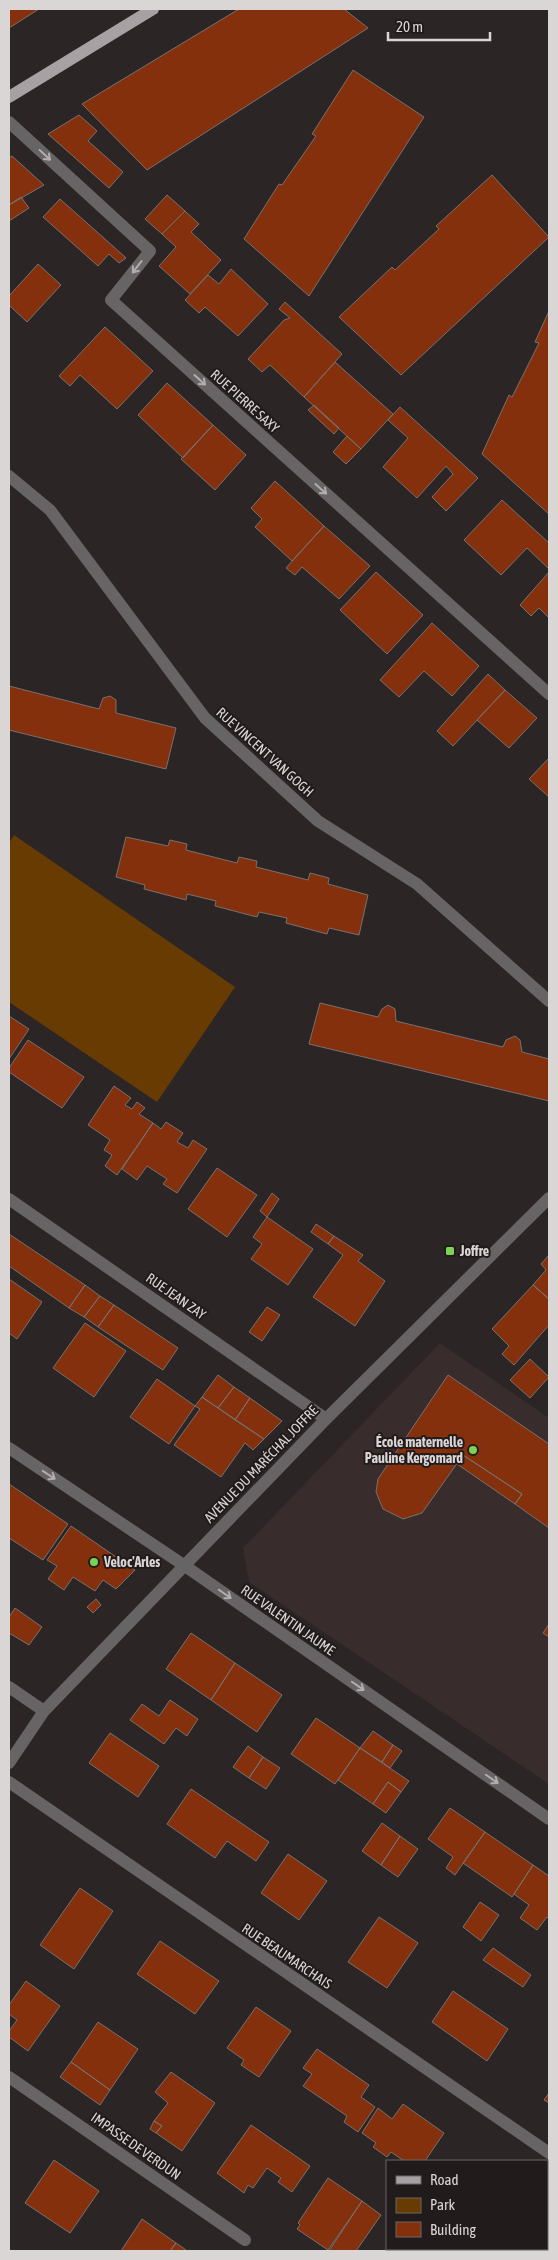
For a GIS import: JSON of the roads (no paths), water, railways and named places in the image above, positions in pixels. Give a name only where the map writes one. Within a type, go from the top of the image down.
[{"type":"main road","points":[[9,97],[153,9]]},
{"type":"street","name":"RUE PIERRE SAXY","points":[[9,122],[150,251],[111,300],[549,694]]},
{"type":"street","name":"RUE VINCENT VAN GOGH","points":[[9,476],[50,510],[205,718],[318,821],[417,884],[549,1001]]},
{"type":"street","name":"AVENUE DU MARÉCHAL JOFFRE","points":[[9,1763],[44,1711],[326,1419],[549,1198]]},
{"type":"street","name":"RUE JEAN ZAY","points":[[9,1199],[326,1419]]},
{"type":"street","name":"RUE VALENTIN JAUME","points":[[9,1448],[185,1566],[549,1819]]},
{"type":"street","points":[[9,1687],[44,1711]]},
{"type":"street","name":"RUE BEAUMARCHAIS","points":[[9,1782],[549,2153]]},
{"type":"street","name":"IMPASSE DE VERDUN","points":[[9,2077],[245,2240]]},
{"type":"place","name":"Joffre","points":[[450,1251]]},
{"type":"place","name":"École maternelle Pauline Kergomard","points":[[473,1450]]},
{"type":"place","name":"Veloc'Arles","points":[[94,1562]]}]
